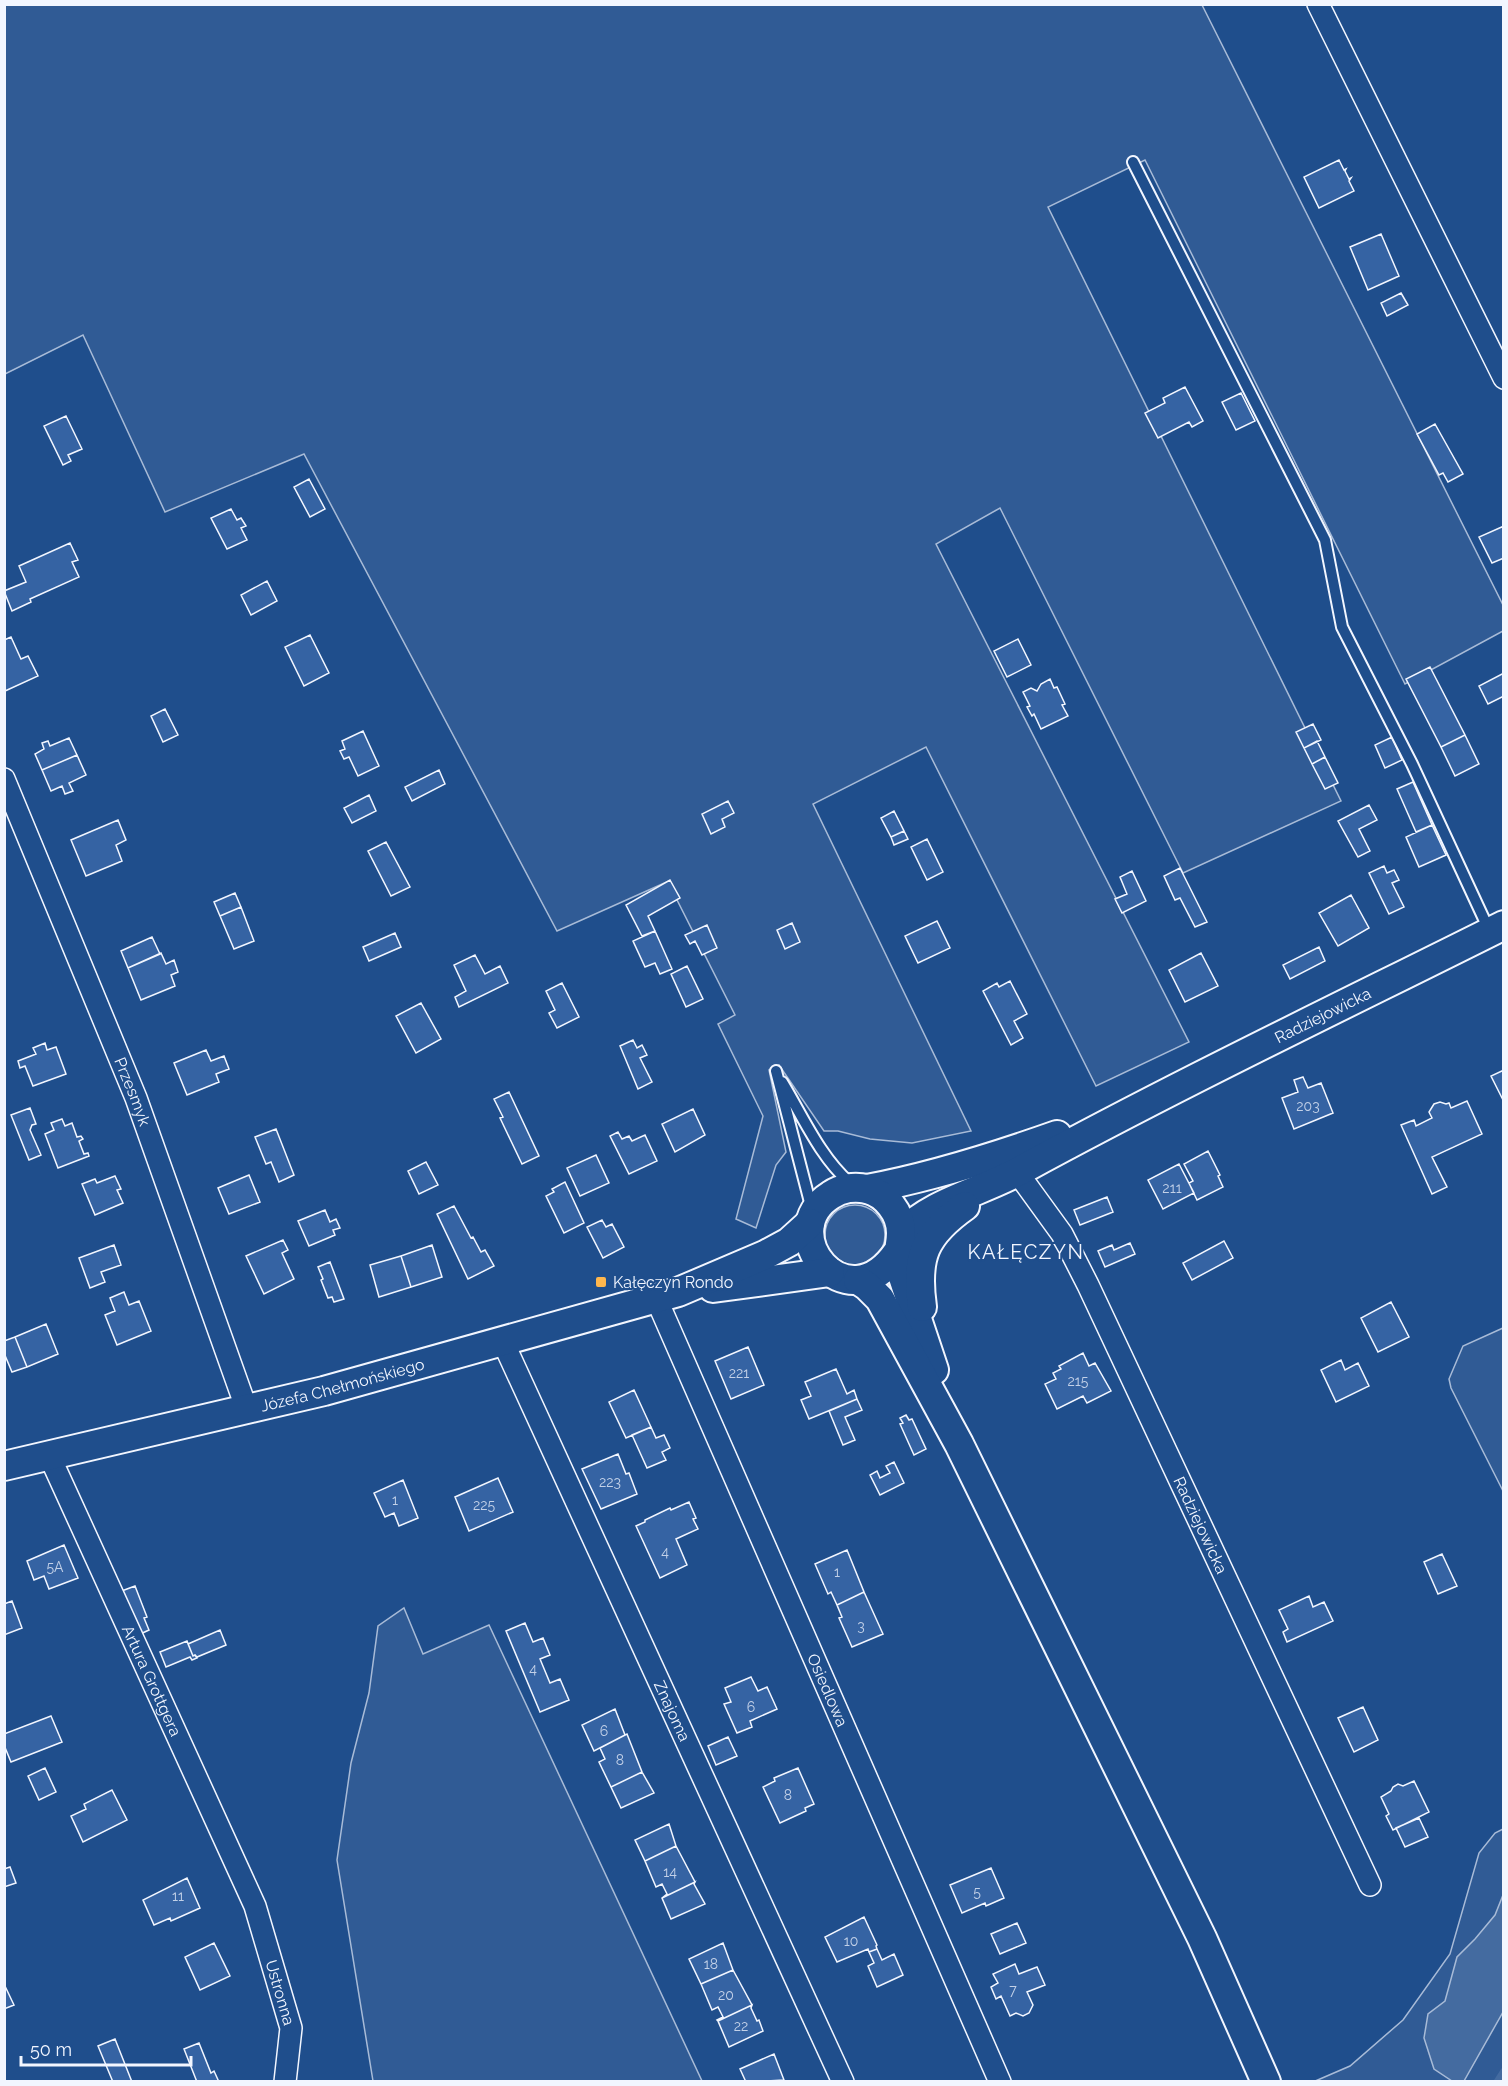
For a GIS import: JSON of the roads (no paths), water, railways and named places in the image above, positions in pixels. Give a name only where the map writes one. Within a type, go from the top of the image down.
[{"type":"main road","name":"Radziejowicka","points":[[899,1243],[920,1216],[1017,1172],[1142,1106],[1497,929]]},
{"type":"main road","name":"Radziejowicka","points":[[861,1188],[915,1179],[1008,1152],[1142,1106]]},
{"type":"main road","points":[[930,1356],[920,1287],[922,1261],[928,1241],[948,1219],[1017,1172]]},
{"type":"main road","points":[[899,1243],[888,1266],[874,1276],[858,1280],[839,1277],[830,1272],[812,1251],[809,1237],[812,1220],[825,1198],[844,1189],[861,1188],[880,1195],[891,1205],[899,1218],[899,1243],[913,1309],[930,1356],[947,1421]]},
{"type":"main road","name":"Józefa Chełmońskiego","points":[[4,1466],[324,1391],[667,1295],[765,1255],[789,1242],[812,1220]]},
{"type":"main road","name":"Józefa Chełmońskiego","points":[[667,1295],[830,1272]]},
{"type":"main road","points":[[858,1280],[880,1299],[947,1421],[1202,1938],[1266,2082]]},
{"type":"street","points":[[1318,4],[1503,378]]},
{"type":"street","name":"Przesmyk","points":[[4,779],[136,1098],[247,1410]]},
{"type":"street","name":"Radziejowicka","points":[[1017,1172],[1062,1234],[1088,1285],[1370,1885]]},
{"type":"street","name":"Osiedlowa","points":[[667,1295],[1000,2082]]},
{"type":"street","name":"Znajoma","points":[[503,1342],[843,2082]]},
{"type":"street","name":"Artura Grottgera","points":[[49,1455],[255,1906]]},
{"type":"street","name":"Ustronna","points":[[255,1906],[291,2028],[285,2082]]},
{"type":"lane","points":[[1133,162],[1325,540],[1342,627],[1497,929]]},
{"type":"lane","points":[[812,1220],[776,1071],[828,1158],[841,1175],[861,1188]]},
{"type":"waterway","points":[[1497,2082],[1504,2071]]},
{"type":"place","name":"Kałęczyn Rondo","points":[[601,1282]]},
{"type":"district","name":"KAŁĘCZYN","points":[[1026,1252]]}]
